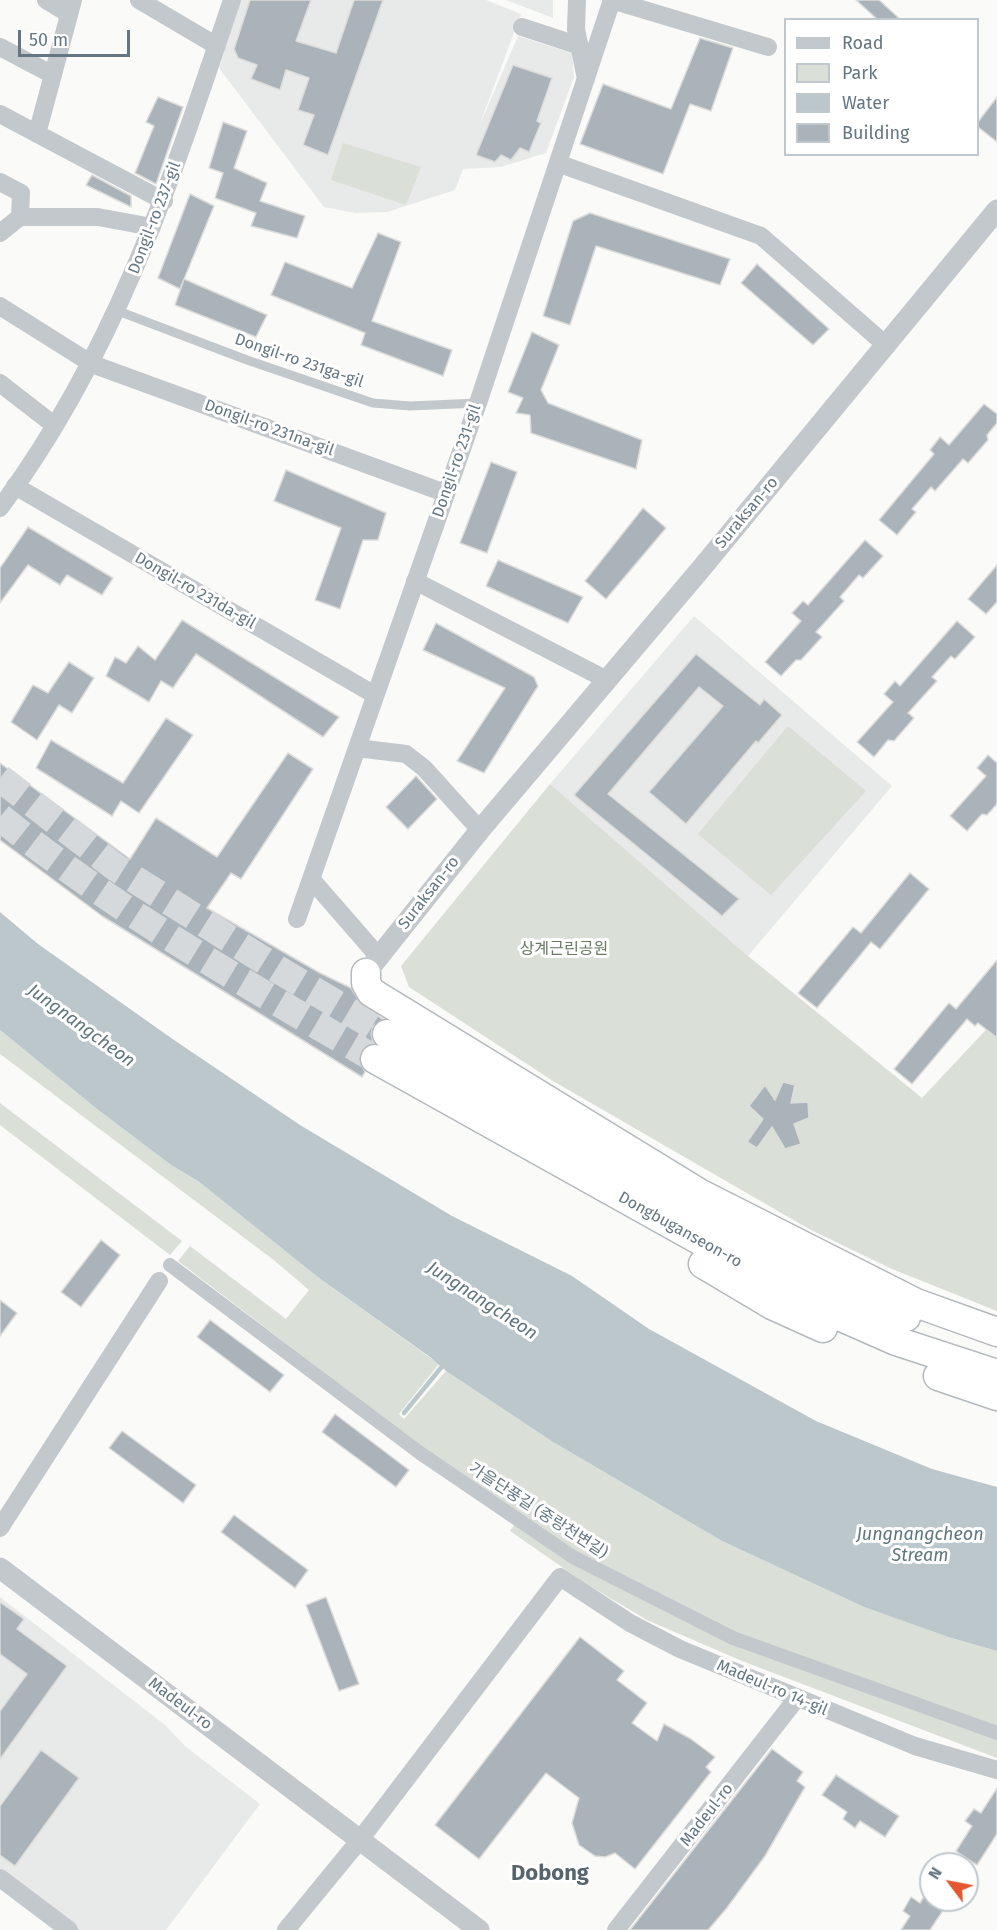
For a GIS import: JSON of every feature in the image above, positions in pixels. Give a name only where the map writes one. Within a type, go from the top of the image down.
[{"type":"highway","points":[[373,965],[366,983],[371,992],[699,1193],[916,1303],[997,1332]]},
{"type":"highway","name":"Dongbuganseon-ro","points":[[387,1034],[638,1182],[832,1287],[907,1318],[997,1345]]},
{"type":"highway","name":"Dongbuganseon-ro","points":[[375,1059],[448,1102],[822,1308],[896,1341],[997,1374]]},
{"type":"highway","points":[[448,1102],[540,1168],[772,1305],[878,1353],[997,1396]]},
{"type":"street","points":[[37,134],[71,7],[46,0]]},
{"type":"street","points":[[140,0],[217,46]]},
{"type":"street","name":"Dongil-ro 237-gil","points":[[5,497],[92,364],[118,311],[164,201],[232,0]]},
{"type":"street","points":[[577,0],[580,46],[586,81]]},
{"type":"street","name":"Dongil-ro 231-gil","points":[[297,919],[560,164],[612,0],[768,47]]},
{"type":"street","points":[[522,27],[580,46]]},
{"type":"street","points":[[0,47],[53,75]]},
{"type":"street","points":[[0,114],[164,201]]},
{"type":"street","points":[[560,164],[761,236],[886,346]]},
{"type":"street","points":[[0,182],[21,193],[20,216]]},
{"type":"street","name":"Suraksan-ro","points":[[373,965],[480,830],[886,346],[997,210]]},
{"type":"street","points":[[0,232],[20,216],[98,218],[152,227]]},
{"type":"street","name":"Dongil-ro 231na-gil","points":[[0,306],[92,364],[445,494]]},
{"type":"street","points":[[0,383],[54,425]]},
{"type":"street","name":"Dongil-ro 231da-gil","points":[[5,497],[375,695]]},
{"type":"street","points":[[415,581],[607,680]]},
{"type":"street","points":[[357,748],[406,754],[424,768],[480,830]]},
{"type":"street","points":[[311,879],[373,965]]},
{"type":"street","name":"가을단풍길 (중랑천변길)","points":[[170,1265],[420,1453],[573,1557],[720,1632],[997,1733]]},
{"type":"street","points":[[0,1527],[159,1281]]},
{"type":"street","name":"Madeul-ro","points":[[0,1568],[479,1930]]},
{"type":"street","name":"Madeul-ro 14-gil","points":[[359,1841],[560,1577],[654,1637],[915,1746],[997,1770]]},
{"type":"street","name":"Madeul-ro","points":[[616,1930],[796,1698]]},
{"type":"street","points":[[286,1930],[359,1841]]},
{"type":"street","points":[[0,1878],[69,1930]]},
{"type":"lane","name":"Dongil-ro 231ga-gil","points":[[118,311],[373,403],[410,406],[478,403]]},
{"type":"shaded area","points":[[241,0],[486,0],[521,14],[478,129],[518,36],[572,53],[574,77],[546,153],[501,167],[463,169],[455,190],[387,212],[355,213],[324,207],[219,68]]},
{"type":"shaded area","points":[[506,0],[553,0],[553,18]]},
{"type":"shaded area","points":[[694,616],[892,786],[748,956],[550,784]]},
{"type":"shaded area","points":[[0,1597],[165,1725],[185,1746],[260,1804],[166,1930],[78,1930],[0,1871]]},
{"type":"green space","points":[[343,143],[421,167],[406,205],[331,180]]},
{"type":"green space","points":[[788,726],[866,791],[771,895],[698,834]]},
{"type":"green space","name":"상계근린공원","points":[[550,784],[748,956],[922,1098],[997,1018],[997,1311],[892,1269],[809,1229],[553,1081],[409,987],[401,966]]},
{"type":"green space","points":[[0,1030],[97,1109],[171,1165],[198,1181],[319,1278],[439,1364],[399,1414],[404,1419],[446,1371],[553,1442],[722,1541],[864,1607],[948,1637],[997,1651],[997,1758],[742,1661],[647,1620],[585,1583],[510,1531],[520,1517],[434,1456],[178,1261],[190,1246],[286,1319],[309,1290],[275,1261],[0,1054]]},
{"type":"green space","points":[[0,1103],[182,1241],[170,1255],[0,1125]]},
{"type":"water","name":"Jungnangcheon Stream","points":[[0,912],[38,944],[300,1125],[452,1216],[572,1276],[649,1329],[816,1421],[932,1469],[997,1487],[997,1651],[948,1637],[864,1607],[722,1541],[553,1442],[446,1371],[430,1357],[319,1278],[198,1181],[171,1165],[97,1109],[0,1030]]},
{"type":"building","points":[[250,0],[311,0],[296,41],[336,53],[354,0],[383,0],[328,155],[303,145],[314,115],[298,110],[309,78],[286,70],[280,90],[251,79],[257,65],[238,58],[234,49]]},
{"type":"building","points":[[856,0],[879,0],[899,18],[876,18]]},
{"type":"building","points":[[700,38],[733,48],[711,111],[690,104],[663,174],[580,144],[603,84],[671,109]]},
{"type":"building","points":[[513,65],[552,78],[537,121],[541,123],[529,152],[520,148],[511,160],[501,155],[495,162],[476,155]]},
{"type":"building","points":[[158,97],[183,107],[156,184],[135,173],[154,126],[146,122]]},
{"type":"building","points":[[997,97],[997,142],[979,128],[979,121]]},
{"type":"building","points":[[223,122],[247,131],[234,168],[267,183],[260,201],[305,216],[297,238],[251,226],[256,213],[215,198],[223,173],[209,168]]},
{"type":"building","points":[[92,175],[131,196],[131,207],[86,185]]},
{"type":"building","points":[[190,194],[214,206],[180,289],[158,278]]},
{"type":"building","points":[[590,213],[730,259],[720,285],[596,246],[570,325],[543,316],[573,221]]},
{"type":"building","points":[[378,233],[401,242],[372,321],[452,350],[443,376],[361,345],[365,333],[271,295],[285,262],[352,288]]},
{"type":"building","points":[[757,264],[829,329],[813,345],[741,283]]},
{"type":"building","points":[[184,279],[267,315],[256,337],[175,305]]},
{"type":"building","points":[[532,332],[559,345],[541,390],[548,403],[642,440],[636,469],[531,433],[530,415],[516,413],[523,398],[508,392]]},
{"type":"building","points":[[984,404],[997,414],[997,423],[987,435],[988,440],[968,463],[963,459],[935,491],[931,487],[912,509],[916,512],[897,535],[879,520],[934,454],[930,450],[940,437],[949,445]]},
{"type":"building","points":[[491,462],[517,472],[487,553],[460,543]]},
{"type":"building","points":[[286,470],[386,513],[378,540],[363,540],[340,609],[315,600],[341,528],[274,501]]},
{"type":"building","points":[[643,508],[666,528],[606,599],[585,581]]},
{"type":"building","points":[[28,527],[113,578],[102,595],[67,575],[60,585],[28,565],[0,603],[0,568]]},
{"type":"building","points":[[865,540],[883,556],[863,578],[859,575],[840,597],[844,601],[816,632],[822,637],[801,660],[796,660],[781,676],[765,662],[801,621],[792,613],[803,601],[808,605]]},
{"type":"building","points":[[498,560],[583,597],[568,623],[486,586]]},
{"type":"building","points":[[997,565],[997,602],[986,614],[968,599]]},
{"type":"building","points":[[182,620],[339,717],[323,737],[196,654],[173,688],[161,681],[149,702],[106,676],[115,657],[126,663],[138,646],[155,660]]},
{"type":"building","points":[[957,621],[975,637],[955,659],[951,656],[932,677],[937,681],[908,713],[914,718],[894,741],[888,740],[874,757],[857,742],[893,702],[884,694],[895,681],[900,686]]},
{"type":"building","points":[[436,623],[534,677],[538,686],[484,773],[457,761],[505,688],[423,650]]},
{"type":"building","points":[[696,654],[760,705],[764,699],[782,715],[758,743],[756,741],[686,824],[649,792],[723,706],[699,687],[608,794],[739,899],[722,916],[574,795]]},
{"type":"building","points":[[69,662],[94,678],[72,713],[59,705],[37,740],[11,722],[33,685],[48,693]]},
{"type":"building","points":[[166,718],[193,735],[139,813],[121,801],[112,816],[36,768],[51,740],[123,783]]},
{"type":"building","points":[[288,753],[313,769],[241,879],[231,873],[207,908],[320,973],[351,988],[362,1006],[383,1019],[373,1026],[371,1034],[373,1043],[360,1052],[359,1060],[365,1072],[362,1077],[102,916],[0,840],[0,763],[130,859],[156,818],[217,857]]},
{"type":"building","points":[[988,755],[997,763],[997,804],[987,815],[982,814],[967,831],[950,816],[986,776],[977,768]]},
{"type":"building","points":[[416,776],[437,799],[408,829],[386,807]]},
{"type":"building","points":[[910,873],[929,889],[880,949],[871,942],[817,1008],[798,993],[853,927],[861,933]]},
{"type":"building","points":[[997,960],[997,1038],[978,1023],[975,1026],[967,1019],[912,1084],[894,1069],[949,1003],[956,1009]]},
{"type":"building","points":[[783,1082],[795,1085],[791,1103],[808,1102],[809,1118],[794,1124],[801,1144],[785,1149],[772,1127],[757,1148],[747,1142],[763,1119],[749,1106],[765,1085],[775,1100]]},
{"type":"building","points":[[101,1240],[120,1255],[81,1307],[61,1292]]},
{"type":"building","points":[[0,1300],[17,1313],[0,1336]]},
{"type":"building","points":[[210,1320],[284,1375],[270,1392],[197,1337]]},
{"type":"building","points":[[335,1414],[409,1470],[396,1487],[322,1432]]},
{"type":"building","points":[[122,1431],[196,1485],[183,1503],[109,1448]]},
{"type":"building","points":[[234,1515],[308,1570],[295,1588],[221,1532]]},
{"type":"building","points":[[326,1597],[359,1684],[339,1691],[306,1605]]},
{"type":"building","points":[[0,1602],[24,1619],[17,1629],[67,1666],[0,1759],[0,1711],[27,1674],[0,1654]]},
{"type":"building","points":[[580,1637],[624,1671],[617,1680],[647,1703],[632,1723],[657,1741],[664,1724],[691,1739],[715,1757],[706,1767],[711,1772],[635,1869],[615,1853],[605,1857],[595,1856],[579,1845],[572,1823],[579,1798],[546,1773],[479,1859],[435,1825]]},
{"type":"building","points":[[772,1749],[803,1772],[797,1781],[805,1787],[765,1856],[726,1909],[708,1930],[630,1930]]},
{"type":"building","points":[[41,1750],[79,1778],[15,1866],[0,1855],[0,1806]]},
{"type":"building","points":[[836,1775],[899,1816],[885,1837],[860,1821],[855,1828],[843,1819],[847,1812],[822,1795]]},
{"type":"building","points":[[997,1788],[997,1834],[979,1862],[979,1852],[956,1851],[972,1826],[965,1821],[974,1809],[981,1813]]},
{"type":"building","points":[[911,1897],[919,1902],[919,1912],[942,1912],[930,1930],[901,1930],[910,1916],[903,1911]]},
{"type":"waterway","points":[[404,1413],[444,1364]]},
{"type":"tunnel","points":[[0,778],[115,867],[279,970],[387,1034]]},
{"type":"tunnel","points":[[0,817],[89,884],[135,915],[375,1059]]},
{"type":"district","name":"Dobong","points":[[550,1874]]},
{"type":"water label","name":"Jungnangcheon","points":[[81,1026]]},
{"type":"water label","name":"Jungnangcheon","points":[[482,1301]]}]
